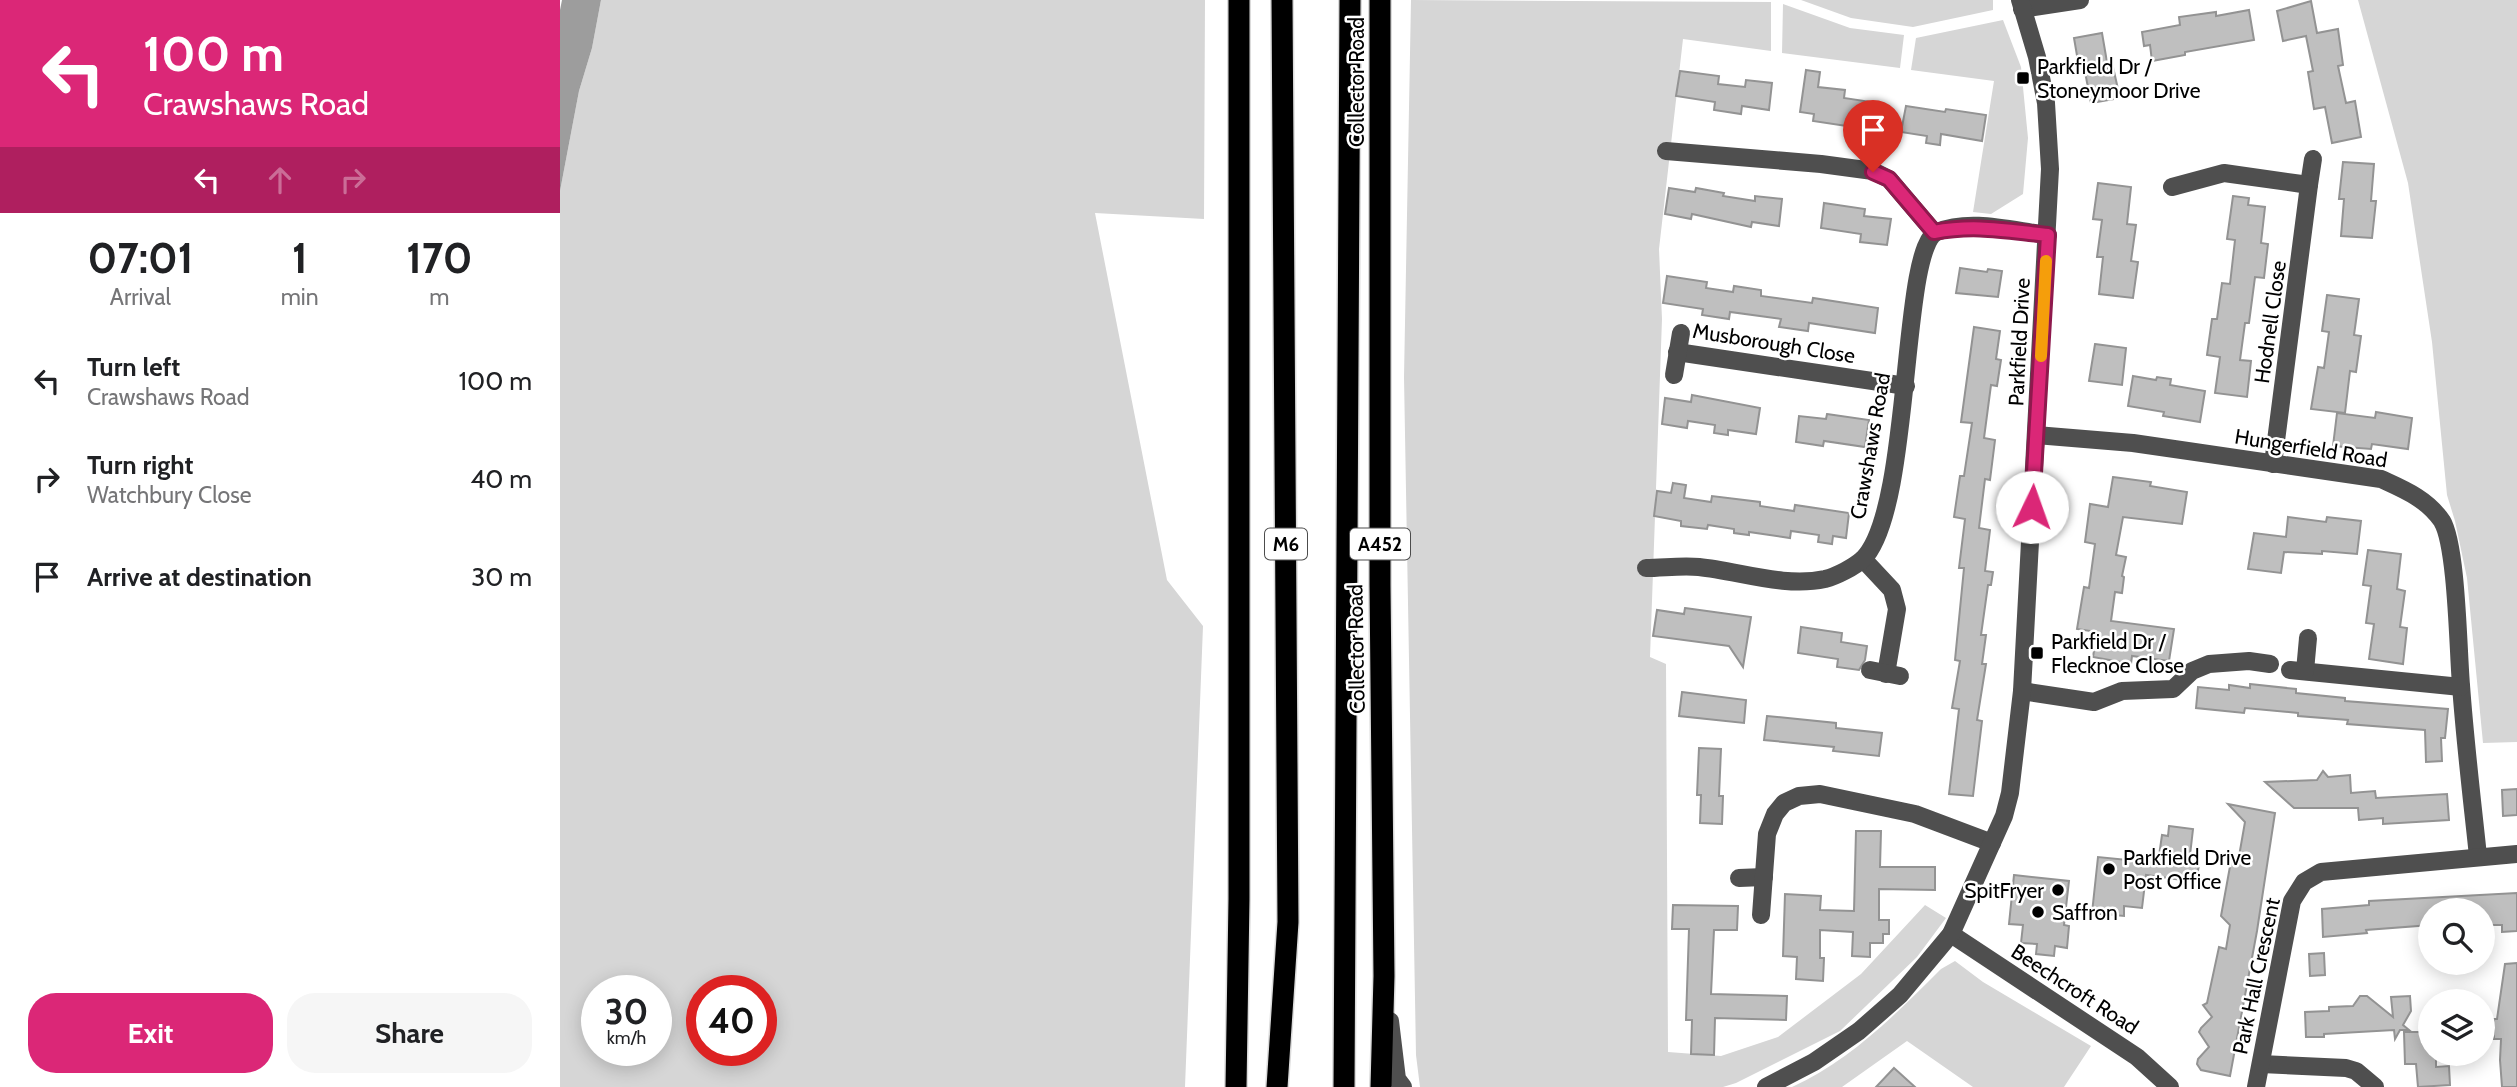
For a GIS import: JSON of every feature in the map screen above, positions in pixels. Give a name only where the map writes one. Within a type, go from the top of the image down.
[{"type":"highway","name":"M6","points":[[1236,1087],[1239,899],[1239,0]]},
{"type":"highway","name":"M6","points":[[1277,1087],[1288,922],[1282,0]]},
{"type":"highway","name":"Collector Road","points":[[1345,1087],[1350,0]]},
{"type":"highway","name":"Collector Road","points":[[1380,0],[1380,599],[1384,976],[1381,1087]]},
{"type":"street","points":[[2021,5],[2080,0]]},
{"type":"street","name":"Parkfield Drive","points":[[1766,1087],[1814,1062],[1859,1031],[1900,995],[1951,934],[1993,843],[2010,793],[2022,691],[2050,169],[2046,103],[2021,5]]},
{"type":"street","points":[[1666,151],[1821,164],[1873,172],[1889,179],[1934,232],[1960,227],[1990,227],[2048,235]]},
{"type":"street","name":"Hodnell Close","points":[[2273,464],[2313,159]]},
{"type":"street","points":[[2172,187],[2224,173],[2309,185]]},
{"type":"street","name":"Crawshaws Road","points":[[1863,559],[1877,538],[1888,497],[1906,386],[1914,299],[1924,244],[1934,232]]},
{"type":"street","name":"Musborough Close","points":[[1674,374],[1681,333]]},
{"type":"street","name":"Musborough Close","points":[[1677,352],[1906,386]]},
{"type":"street","name":"Hungerfield Road","points":[[2036,435],[2133,443],[2381,479],[2413,494],[2443,523],[2450,546],[2478,856]]},
{"type":"street","points":[[1646,568],[1696,566],[1795,582],[1826,579],[1863,559],[1892,590],[1897,608],[1885,673]]},
{"type":"street","points":[[2308,638],[2297,671],[2461,687]]},
{"type":"street","points":[[2022,691],[2094,702],[2122,691],[2173,689],[2192,671],[2250,653],[2270,664]]},
{"type":"street","points":[[1761,915],[1767,834],[1774,814],[1784,803],[1799,796],[1820,794],[1915,814],[1993,843]]},
{"type":"street","name":"Park Hall Crescent","points":[[2256,1087],[2292,901],[2304,882],[2321,872],[2517,854]]},
{"type":"street","points":[[1738,878],[1764,877]]},
{"type":"street","name":"Beechcroft Road","points":[[1951,934],[2137,1057],[2170,1087]]},
{"type":"street","points":[[1384,976],[1397,1079],[1403,1087]]},
{"type":"street","points":[[2261,1064],[2346,1068],[2356,1071],[2375,1087]]},
{"type":"shaded area","points":[[562,0],[601,0],[592,48],[579,91],[560,191],[560,10]]},
{"type":"shaded area","points":[[601,0],[1205,0],[1204,219],[1095,213],[1167,580],[1203,626],[1185,1087],[560,1087],[560,191],[579,91],[592,48]]},
{"type":"shaded area","points":[[1411,0],[1771,2],[1771,51],[1683,39],[1659,249],[1662,319],[1650,657],[1666,664],[1668,1052],[1721,1056],[1778,1037],[1861,974],[1925,905],[1946,918],[1917,957],[1840,1031],[1723,1087],[1420,1087],[1416,1055],[1404,377]]},
{"type":"shaded area","points":[[1801,0],[1993,0],[1993,10],[1913,27],[1851,18]]},
{"type":"shaded area","points":[[2358,0],[2517,0],[2517,742],[2483,743],[2467,578],[2447,495],[2432,342],[2408,183]]},
{"type":"shaded area","points":[[1783,4],[1850,28],[1904,35],[1900,68],[1782,53]]},
{"type":"shaded area","points":[[2003,20],[2021,67],[2028,138],[2023,194],[1991,214],[1973,212],[1994,81],[1911,70],[1916,38]]},
{"type":"shaded area","points":[[1955,961],[1983,982],[2091,1046],[2064,1087],[1973,1087],[1907,1041],[1842,1087],[1792,1087],[1834,1064],[1853,1050],[1890,1019],[1941,969]]},
{"type":"building","points":[[2311,1],[2317,33],[2338,29],[2343,65],[2338,66],[2346,103],[2355,101],[2361,137],[2332,143],[2325,107],[2314,109],[2308,72],[2313,71],[2306,36],[2283,41],[2277,11]]},
{"type":"building","points":[[2249,10],[2254,40],[2185,52],[2185,55],[2152,61],[2150,45],[2144,46],[2142,32],[2180,25],[2179,17],[2216,12],[2216,16]]},
{"type":"building","points":[[2102,33],[2108,68],[2113,67],[2120,98],[2091,103],[2085,72],[2080,73],[2074,38]]},
{"type":"building","points":[[1806,70],[1820,72],[1818,87],[1845,90],[1844,98],[1871,102],[1867,129],[1813,121],[1814,114],[1800,112]]},
{"type":"building","points":[[1680,71],[1719,76],[1718,84],[1745,87],[1746,80],[1772,83],[1769,110],[1742,106],[1741,114],[1714,110],[1715,102],[1676,96]]},
{"type":"building","points":[[1906,106],[1986,115],[1982,141],[1941,134],[1940,145],[1926,143],[1927,136],[1901,132]]},
{"type":"building","points":[[2343,162],[2374,164],[2371,201],[2376,201],[2372,238],[2341,236],[2344,199],[2339,199]]},
{"type":"building","points":[[2098,183],[2131,187],[2127,224],[2136,225],[2131,261],[2138,262],[2133,298],[2099,294],[2103,257],[2097,257],[2102,220],[2093,219]]},
{"type":"building","points":[[1669,188],[1695,192],[1696,188],[1755,201],[1755,196],[1782,199],[1779,226],[1752,222],[1751,227],[1692,214],[1691,219],[1665,214]]},
{"type":"building","points":[[2233,196],[2249,198],[2248,205],[2265,207],[2261,243],[2268,244],[2264,278],[2255,277],[2249,323],[2245,323],[2240,360],[2251,361],[2247,397],[2215,393],[2220,357],[2207,355],[2212,319],[2217,319],[2222,283],[2230,284],[2235,240],[2227,239]]},
{"type":"building","points":[[1824,203],[1865,209],[1864,216],[1891,219],[1887,245],[1860,242],[1861,234],[1821,228]]},
{"type":"building","points":[[1960,268],[2002,271],[1998,297],[1956,293]]},
{"type":"building","points":[[1667,276],[1707,282],[1706,288],[1733,292],[1734,286],[1761,290],[1761,296],[1812,303],[1813,298],[1878,308],[1875,333],[1809,323],[1808,331],[1779,327],[1781,319],[1730,312],[1729,319],[1702,315],[1703,309],[1663,303]]},
{"type":"building","points":[[2327,295],[2359,299],[2354,335],[2361,336],[2356,372],[2350,371],[2345,413],[2311,409],[2318,367],[2324,368],[2329,332],[2322,331]]},
{"type":"building","points":[[1974,327],[2000,331],[1996,359],[2001,360],[1997,386],[1991,385],[1984,438],[1995,440],[1990,480],[1985,479],[1979,528],[1990,530],[1985,571],[1993,572],[1991,585],[1988,585],[1981,635],[1986,635],[1982,664],[1986,664],[1977,720],[1982,721],[1973,796],[1949,794],[1959,709],[1952,708],[1960,661],[1955,660],[1964,568],[1959,568],[1965,519],[1954,517],[1960,476],[1964,476],[1972,423],[1961,422]]},
{"type":"building","points":[[2095,344],[2126,348],[2122,385],[2089,381]]},
{"type":"building","points":[[2133,376],[2156,380],[2157,377],[2171,379],[2170,385],[2205,391],[2200,422],[2163,416],[2164,412],[2128,406]]},
{"type":"building","points":[[1692,395],[1760,408],[1756,434],[1728,430],[1728,435],[1714,433],[1715,425],[1688,421],[1687,428],[1662,424],[1665,398],[1691,402]]},
{"type":"building","points":[[2376,412],[2412,418],[2408,449],[2372,444],[2371,449],[2333,446],[2337,413],[2375,418]]},
{"type":"building","points":[[1827,414],[1869,420],[1865,447],[1824,441],[1823,446],[1796,442],[1799,416],[1826,419]]},
{"type":"building","points":[[2113,477],[2151,482],[2150,486],[2187,492],[2182,524],[2123,517],[2116,555],[2126,557],[2122,593],[2115,592],[2111,621],[2174,629],[2169,661],[2132,656],[2131,664],[2093,657],[2097,632],[2077,629],[2084,587],[2089,588],[2095,544],[2085,542],[2090,504],[2108,507]]},
{"type":"building","points":[[1673,483],[1686,485],[1684,498],[1711,502],[1712,496],[1760,502],[1760,506],[1794,511],[1795,505],[1849,513],[1846,538],[1833,536],[1832,544],[1818,542],[1819,535],[1791,531],[1790,538],[1749,532],[1749,535],[1734,533],[1734,529],[1708,525],[1707,529],[1681,526],[1681,521],[1654,516],[1657,491],[1671,493]]},
{"type":"building","points":[[2288,517],[2326,522],[2327,517],[2361,521],[2357,554],[2284,552],[2281,573],[2248,569],[2254,533],[2286,537]]},
{"type":"building","points":[[2368,550],[2401,554],[2397,589],[2405,591],[2400,627],[2407,628],[2403,664],[2369,659],[2374,624],[2366,623],[2371,586],[2363,585]]},
{"type":"building","points":[[1685,608],[1751,617],[1743,667],[1729,646],[1653,636],[1657,610],[1684,614]]},
{"type":"building","points":[[1801,627],[1842,633],[1841,642],[1867,646],[1865,660],[1859,670],[1837,667],[1838,659],[1798,653]]},
{"type":"building","points":[[2250,684],[2296,689],[2296,693],[2345,698],[2345,701],[2448,709],[2445,738],[2441,738],[2442,761],[2426,762],[2425,730],[2347,724],[2348,720],[2298,716],[2298,713],[2245,708],[2244,713],[2196,708],[2198,687],[2229,690],[2229,685],[2250,688]]},
{"type":"building","points":[[1682,692],[1746,700],[1744,723],[1679,716]]},
{"type":"building","points":[[1767,716],[1836,723],[1836,728],[1882,733],[1879,756],[1833,751],[1834,747],[1764,740]]},
{"type":"building","points":[[1699,748],[1721,749],[1719,796],[1723,796],[1722,824],[1700,823],[1701,795],[1697,795]]},
{"type":"building","points":[[2323,771],[2328,777],[2350,775],[2351,793],[2375,791],[2376,798],[2447,794],[2449,820],[2383,824],[2383,818],[2359,820],[2358,808],[2294,808],[2265,782],[2317,780]]},
{"type":"building","points":[[2517,789],[2517,815],[2503,816],[2502,790]]},
{"type":"building","points":[[2228,804],[2275,813],[2257,931],[2230,1076],[2201,1070],[2197,1064],[2209,1047],[2199,1032],[2212,1017],[2203,1005],[2207,1003],[2219,947],[2226,949],[2230,925],[2221,916],[2231,861],[2238,862],[2245,822]]},
{"type":"building","points":[[2169,826],[2193,829],[2189,864],[2199,865],[2196,882],[2146,875],[2142,908],[2124,906],[2124,916],[2092,913],[2098,857],[2158,863],[2162,835],[2168,836]]},
{"type":"building","points":[[1856,831],[1881,831],[1880,867],[1935,867],[1935,890],[1879,889],[1879,920],[1889,920],[1889,934],[1883,934],[1883,943],[1870,943],[1870,957],[1852,956],[1853,932],[1820,930],[1820,958],[1824,958],[1823,981],[1796,979],[1797,957],[1783,956],[1785,894],[1821,896],[1820,910],[1854,911]]},
{"type":"building","name":"Saffron","points":[[2014,875],[2069,881],[2064,925],[2069,926],[2067,948],[2055,946],[2054,956],[2036,954],[2037,944],[2021,943],[2023,925],[2009,924]]},
{"type":"building","points":[[2517,893],[2517,931],[2502,932],[2502,925],[2495,925],[2495,898],[2424,898]]},
{"type":"building","points":[[2418,898],[2418,926],[2323,937],[2322,909],[2369,905],[2369,901]]},
{"type":"building","points":[[1673,905],[1738,906],[1737,930],[1714,930],[1711,994],[1787,996],[1786,1020],[1715,1018],[1714,1055],[1691,1054],[1692,1020],[1686,1020],[1689,929],[1672,929]]},
{"type":"building","points":[[2324,953],[2325,975],[2310,976],[2309,954]]},
{"type":"building","points":[[2517,963],[2517,1087],[2502,1087],[2501,1039],[2495,1039],[2495,1019],[2505,964]]},
{"type":"building","points":[[2360,996],[2367,996],[2393,1017],[2391,997],[2410,996],[2411,1011],[2403,1025],[2409,1030],[2400,1030],[2395,1039],[2394,1030],[2306,1037],[2305,1012],[2353,1006]]},
{"type":"building","points":[[2404,1032],[2418,1032],[2418,1066],[2449,1066],[2450,1085],[2418,1087],[2416,1064],[2405,1064]]},
{"type":"building","points":[[1894,1068],[1915,1087],[1876,1087]]},
{"type":"slow traffic","points":[[2041,356],[2046,261]]},
{"type":"place","name":"Parkfield Dr / Stoneymoor Drive","points":[[2023,78]]},
{"type":"place","name":"Parkfield Dr / Flecknoe Close","points":[[2037,653]]},
{"type":"place","name":"Parkfield Drive Post Office","points":[[2109,869]]},
{"type":"place","name":"SpitFryer","points":[[2058,890]]},
{"type":"place","name":"Saffron","points":[[2038,912]]},
{"type":"route","points":[[1873,172],[1889,179],[1934,232],[1960,227],[1990,227],[2048,235],[2032,507]]}]
